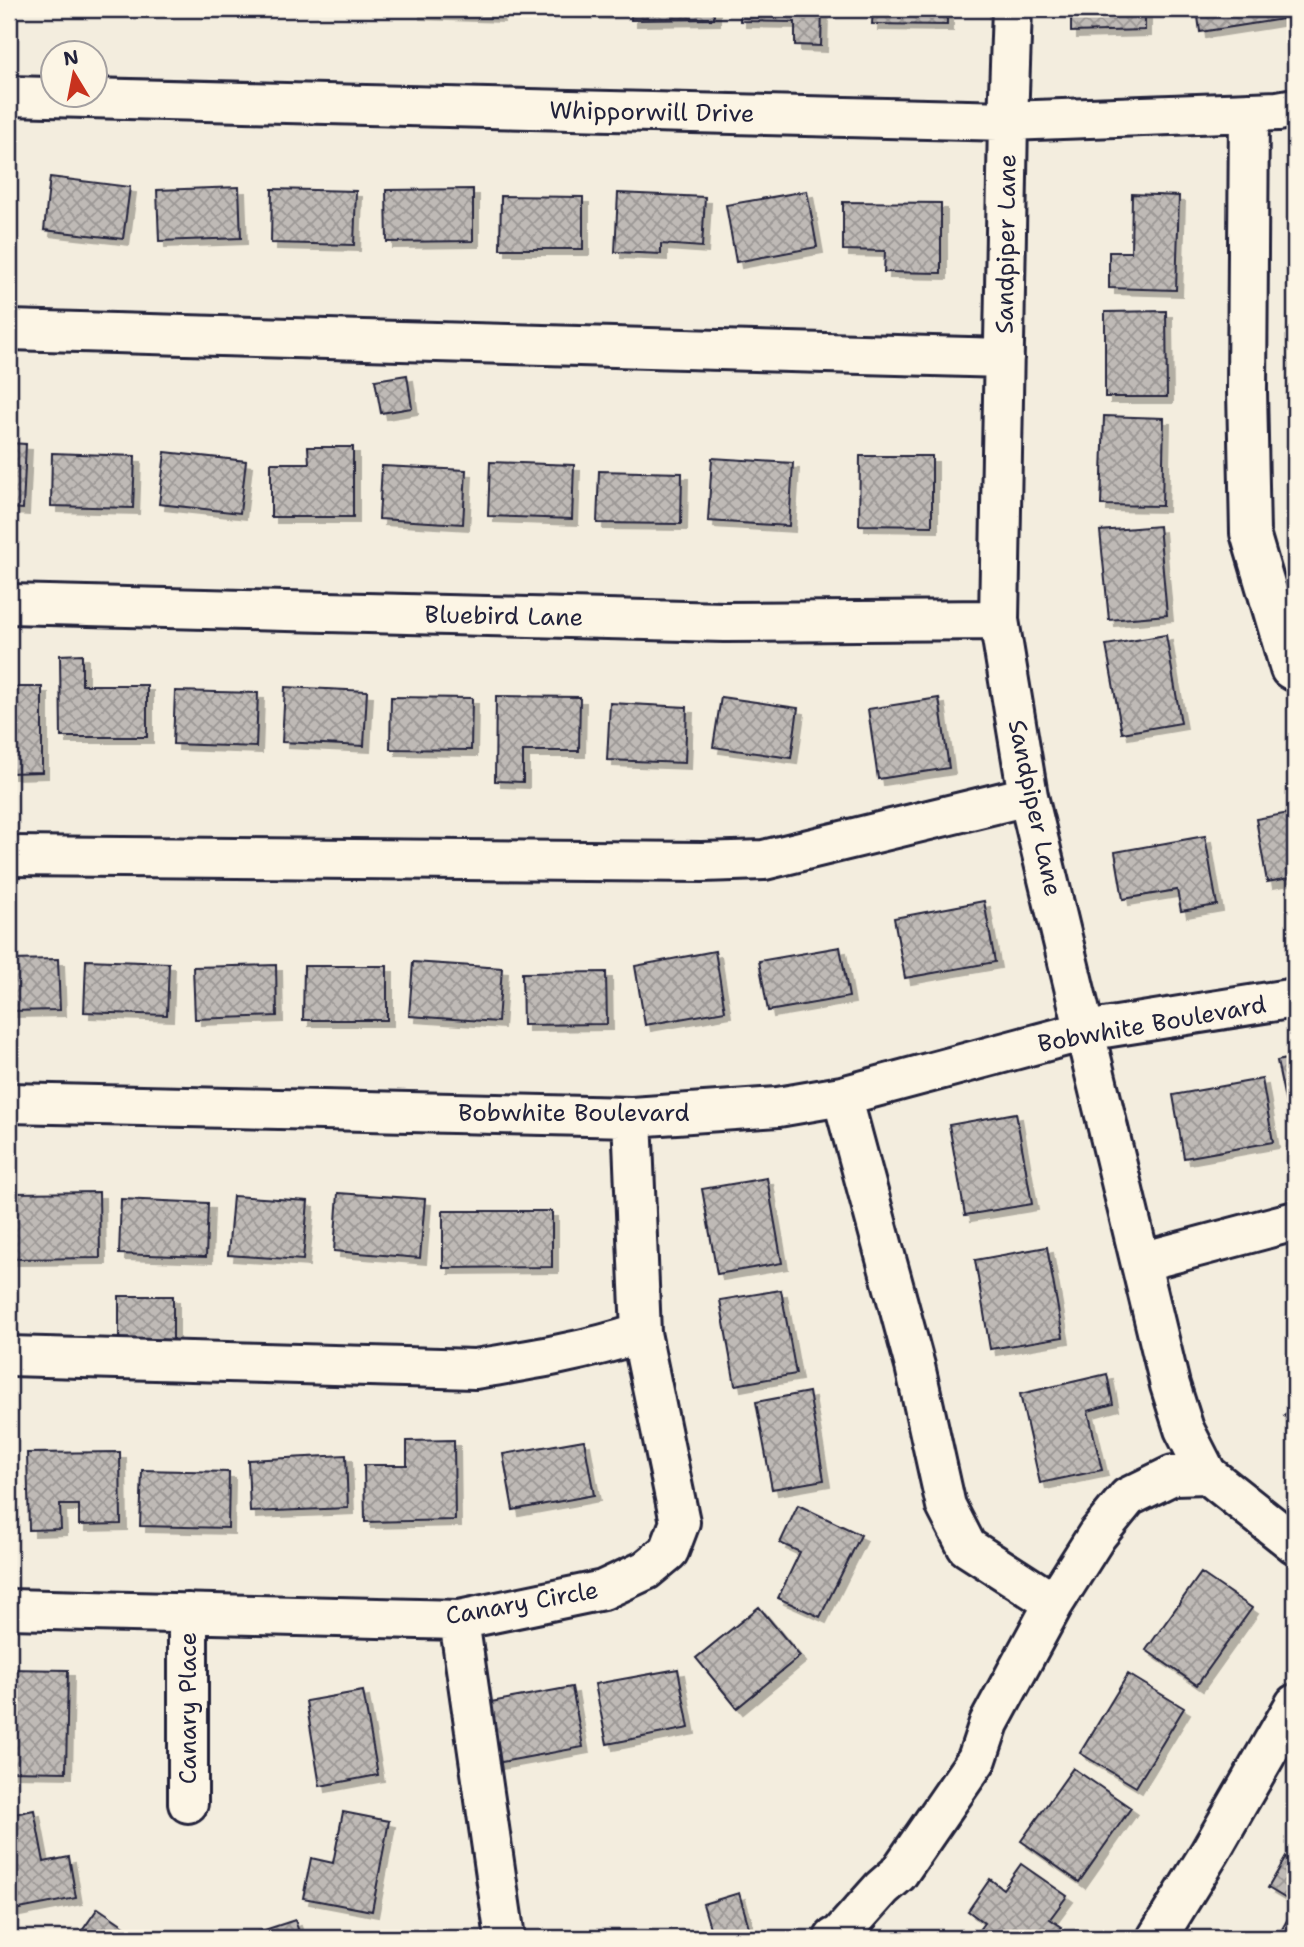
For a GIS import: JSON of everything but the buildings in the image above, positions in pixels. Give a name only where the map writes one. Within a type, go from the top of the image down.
[{"type":"street","name":"Sandpiper Lane","points":[[1013,9],[1008,121],[999,620],[1028,796],[1170,1385],[1184,1429],[1207,1474],[1295,1544]]},
{"type":"street","name":"Whipporwill Drive","points":[[9,96],[1008,121],[1278,111],[1295,108]]},
{"type":"street","points":[[1249,112],[1247,390],[1250,533],[1290,669],[1295,672]]},
{"type":"street","points":[[9,330],[1004,358]]},
{"type":"street","name":"Bluebird Lane","points":[[9,604],[724,622],[999,620]]},
{"type":"street","points":[[9,856],[702,862],[764,860],[1028,796]]},
{"type":"street","name":"Bobwhite Boulevard","points":[[9,1103],[632,1117],[778,1107],[842,1096],[1085,1031],[1295,998]]},
{"type":"street","points":[[842,1096],[915,1366],[946,1506],[967,1546],[1054,1603]]},
{"type":"street","name":"Canary Circle","points":[[9,1609],[459,1620],[603,1590],[646,1570],[669,1551],[680,1522],[641,1333],[632,1117]]},
{"type":"street","points":[[1141,1262],[1295,1221]]},
{"type":"street","points":[[9,1356],[475,1369],[542,1359],[605,1345],[641,1333]]},
{"type":"street","points":[[834,1938],[840,1935],[898,1874],[977,1759],[989,1723],[1054,1603],[1097,1535],[1128,1497],[1173,1475],[1207,1474]]},
{"type":"street","name":"Canary Place","points":[[188,1613],[188,1803]]},
{"type":"street","points":[[459,1620],[505,1938]]},
{"type":"street","points":[[1157,1938],[1295,1704]]}]
